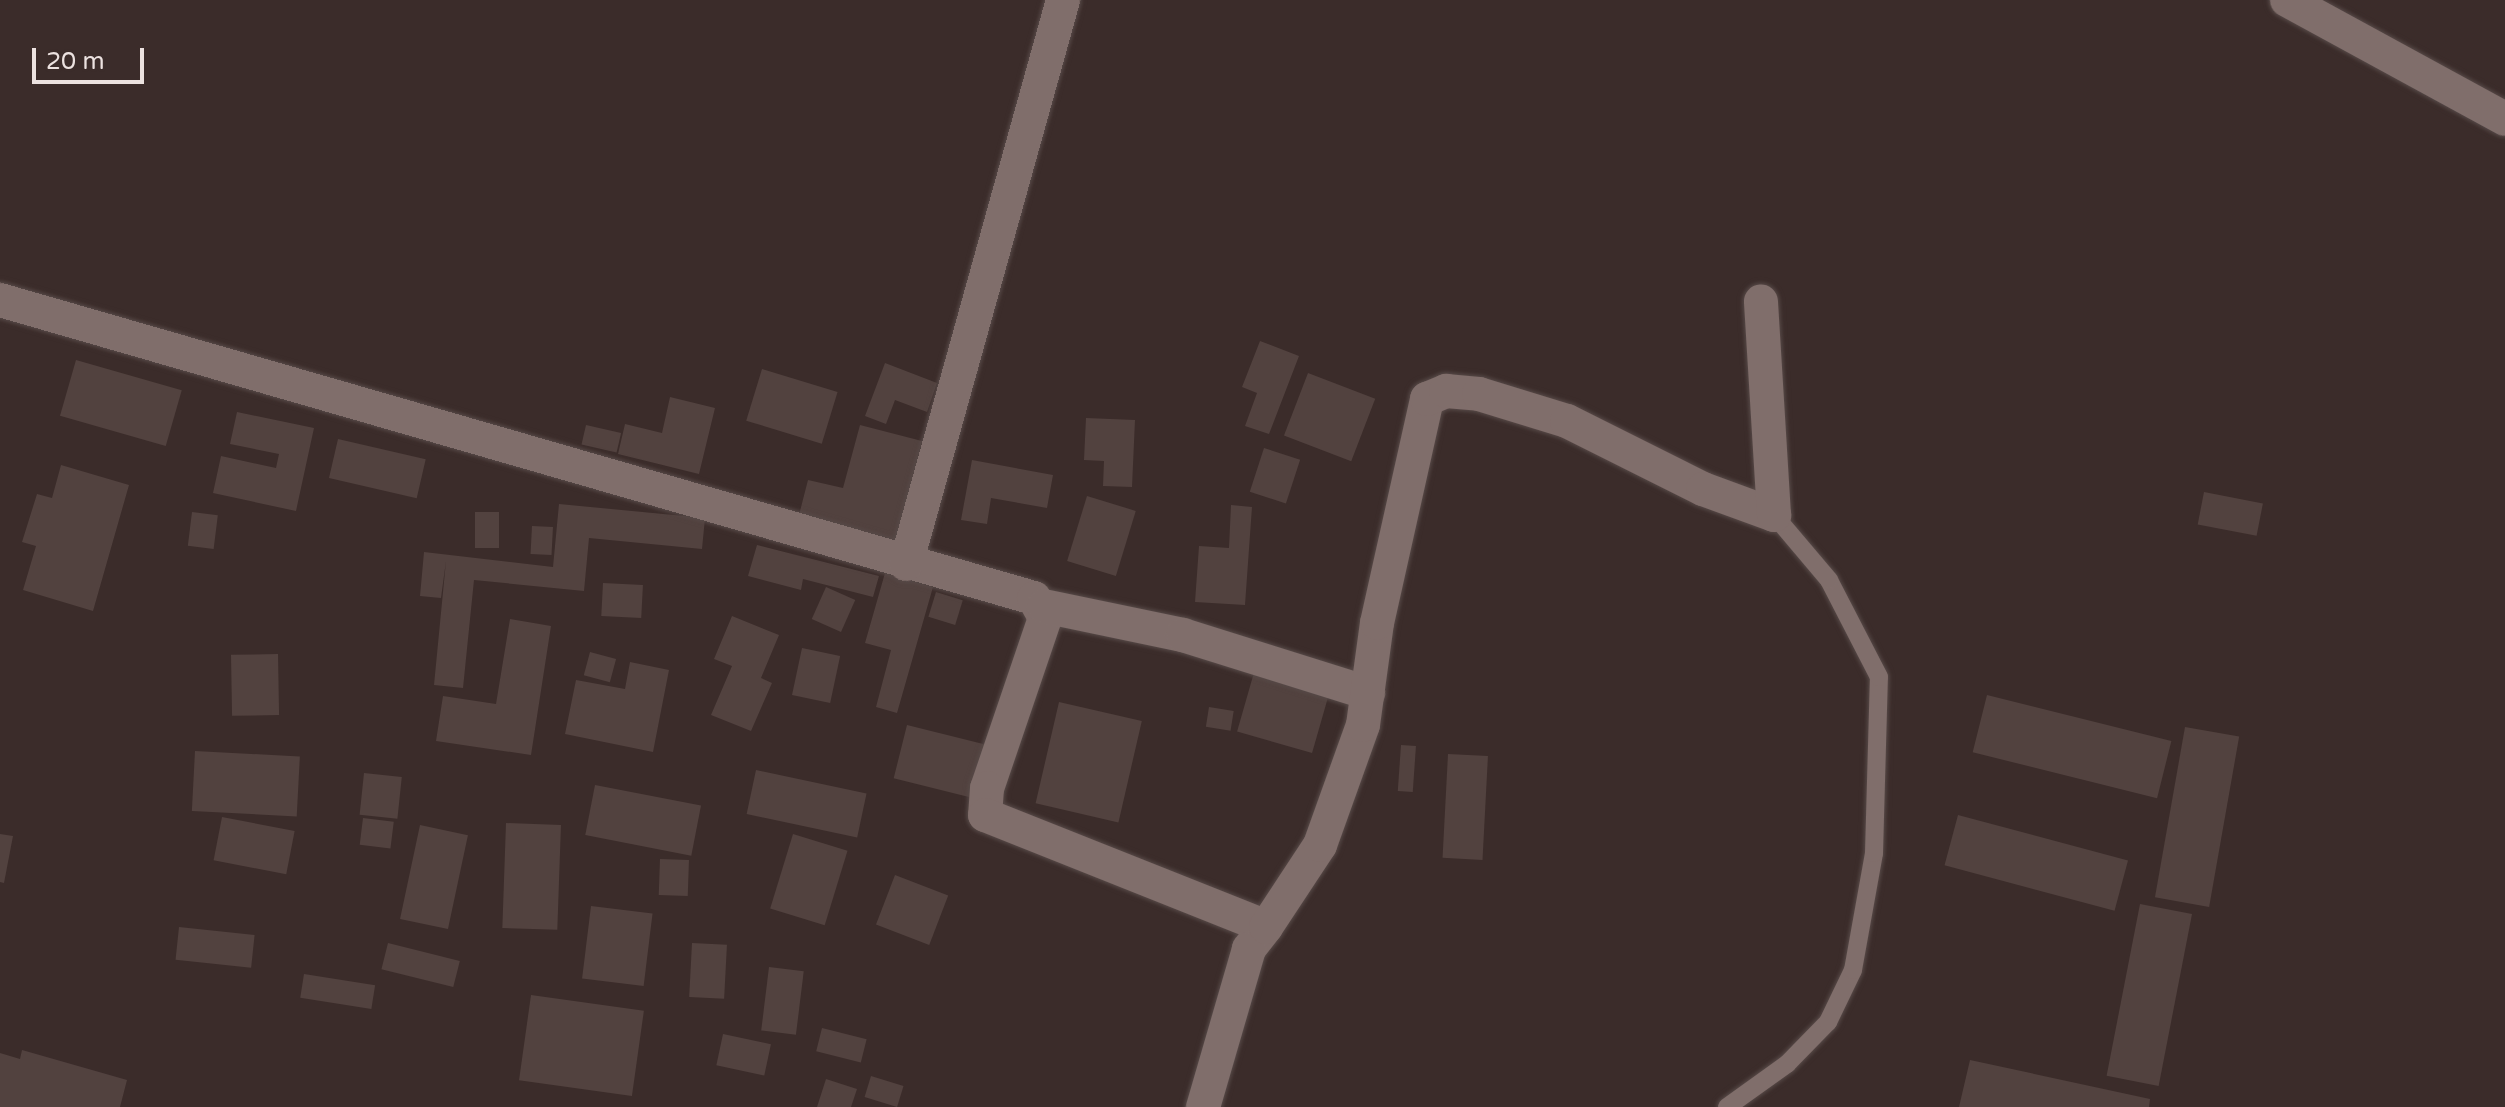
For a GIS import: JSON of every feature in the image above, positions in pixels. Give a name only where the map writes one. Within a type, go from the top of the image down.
[{"type":"street","points":[[906,564],[1063,0]]},
{"type":"street","points":[[2287,0],[2505,119]]},
{"type":"street","points":[[0,300],[1044,606],[1183,635],[1368,693]]},
{"type":"street","points":[[1203,1107],[1249,949],[1324,834],[1368,693],[1405,481],[1420,417],[1434,392],[1479,394],[1567,421],[1703,489],[1774,515],[1761,301]]},
{"type":"street","points":[[1044,606],[985,815],[1266,927]]},
{"type":"lane","points":[[1727,1107],[1787,1064],[1828,1022],[1853,970],[1874,853],[1879,677],[1829,580],[1774,515]]},
{"type":"building","points":[[1260,341],[1299,356],[1269,434],[1245,426],[1257,393],[1242,387]]},
{"type":"building","points":[[76,360],[182,390],[166,446],[60,416]]},
{"type":"building","points":[[885,363],[937,383],[927,412],[895,400],[886,424],[865,416]]},
{"type":"building","points":[[762,369],[838,392],[822,444],[746,421]]},
{"type":"building","points":[[1308,373],[1375,399],[1351,461],[1284,436]]},
{"type":"building","points":[[670,397],[715,408],[699,474],[618,454],[625,424],[662,433]]},
{"type":"building","points":[[237,412],[314,428],[296,511],[213,493],[221,456],[276,468],[279,454],[230,444]]},
{"type":"building","points":[[1086,418],[1135,420],[1132,487],[1103,486],[1104,461],[1084,460]]},
{"type":"building","points":[[586,425],[621,433],[617,453],[582,444]]},
{"type":"building","points":[[860,425],[922,441],[896,540],[799,515],[808,480],[843,488]]},
{"type":"building","points":[[338,439],[426,459],[417,498],[329,478]]},
{"type":"building","points":[[1264,448],[1300,460],[1286,503],[1250,492]]},
{"type":"building","points":[[972,460],[1053,475],[1047,508],[991,498],[987,524],[961,520]]},
{"type":"building","points":[[61,465],[129,485],[93,611],[23,590],[36,546],[22,542],[37,494],[52,498]]},
{"type":"building","points":[[2204,492],[2263,503],[2257,536],[2198,524]]},
{"type":"building","points":[[1087,496],[1136,511],[1116,576],[1067,561]]},
{"type":"building","points":[[559,504],[705,518],[702,549],[589,538],[584,591],[474,580],[463,688],[434,685],[446,561],[441,598],[420,596],[424,552],[553,567]]},
{"type":"building","points":[[1231,505],[1252,507],[1245,605],[1195,602],[1199,546],[1229,548]]},
{"type":"building","points":[[192,512],[218,515],[214,549],[188,546]]},
{"type":"building","points":[[475,512],[499,512],[499,548],[475,548]]},
{"type":"building","points":[[532,526],[553,527],[552,555],[531,554]]},
{"type":"building","points":[[757,545],[879,576],[873,597],[803,579],[801,590],[748,576]]},
{"type":"building","points":[[885,573],[933,587],[897,713],[876,707],[891,650],[865,643]]},
{"type":"building","points":[[603,583],[643,585],[641,618],[601,616]]},
{"type":"building","points":[[826,587],[855,600],[841,632],[812,619]]},
{"type":"building","points":[[936,592],[963,600],[955,625],[928,617]]},
{"type":"building","points":[[732,616],[779,635],[761,678],[772,683],[751,731],[711,715],[732,666],[714,659]]},
{"type":"building","points":[[510,619],[551,626],[531,755],[436,741],[443,696],[496,704]]},
{"type":"building","points":[[802,648],[840,656],[830,703],[792,695]]},
{"type":"building","points":[[590,652],[616,659],[610,682],[584,675]]},
{"type":"building","points":[[278,654],[279,715],[232,716],[231,655]]},
{"type":"building","points":[[630,662],[669,670],[653,752],[565,734],[576,680],[625,689]]},
{"type":"building","points":[[1255,669],[1330,690],[1312,753],[1237,731]]},
{"type":"building","points":[[1987,695],[2171,741],[2157,798],[1973,752]]},
{"type":"building","points":[[1059,702],[1142,721],[1118,822],[1036,803]]},
{"type":"building","points":[[1209,707],[1234,711],[1231,731],[1206,727]]},
{"type":"building","points":[[907,725],[996,747],[983,801],[894,778]]},
{"type":"building","points":[[2185,727],[2239,737],[2209,907],[2155,897]]},
{"type":"building","points":[[1401,745],[1416,746],[1413,792],[1398,791]]},
{"type":"building","points":[[195,751],[300,756],[297,816],[192,811]]},
{"type":"building","points":[[1448,754],[1488,756],[1483,860],[1443,858]]},
{"type":"building","points":[[756,770],[867,793],[857,838],[747,814]]},
{"type":"building","points":[[364,773],[402,777],[397,819],[360,815]]},
{"type":"building","points":[[595,785],[701,806],[691,856],[585,835]]},
{"type":"building","points":[[1958,815],[2128,861],[2115,911],[1945,865]]},
{"type":"building","points":[[222,817],[295,831],[286,874],[214,860]]},
{"type":"building","points":[[363,818],[394,822],[390,849],[360,845]]},
{"type":"building","points":[[506,823],[561,825],[557,930],[502,928]]},
{"type":"building","points":[[420,825],[468,835],[448,929],[400,919]]},
{"type":"building","points":[[0,834],[13,836],[4,883],[0,882]]},
{"type":"building","points":[[793,834],[848,851],[825,925],[770,909]]},
{"type":"building","points":[[660,859],[689,860],[688,896],[659,895]]},
{"type":"building","points":[[895,875],[948,895],[929,945],[876,924]]},
{"type":"building","points":[[2140,904],[2192,914],[2159,1086],[2107,1076]]},
{"type":"building","points":[[591,906],[653,914],[644,986],[582,978]]},
{"type":"building","points":[[179,927],[255,935],[251,968],[176,960]]},
{"type":"building","points":[[388,943],[460,961],[453,987],[381,969]]},
{"type":"building","points":[[692,943],[727,945],[724,999],[689,997]]},
{"type":"building","points":[[769,967],[804,971],[796,1035],[761,1031]]},
{"type":"building","points":[[304,974],[375,985],[371,1009],[300,998]]},
{"type":"building","points":[[531,995],[644,1011],[632,1096],[519,1080]]},
{"type":"building","points":[[822,1028],[867,1039],[861,1062],[816,1051]]},
{"type":"building","points":[[723,1034],[771,1044],[764,1075],[716,1065]]},
{"type":"building","points":[[22,1050],[127,1080],[120,1107],[0,1107],[0,1053],[20,1059]]},
{"type":"building","points":[[1970,1060],[2150,1099],[2149,1107],[1959,1107]]},
{"type":"building","points":[[871,1076],[904,1086],[897,1107],[865,1097]]},
{"type":"building","points":[[826,1079],[857,1089],[851,1107],[817,1107]]}]
